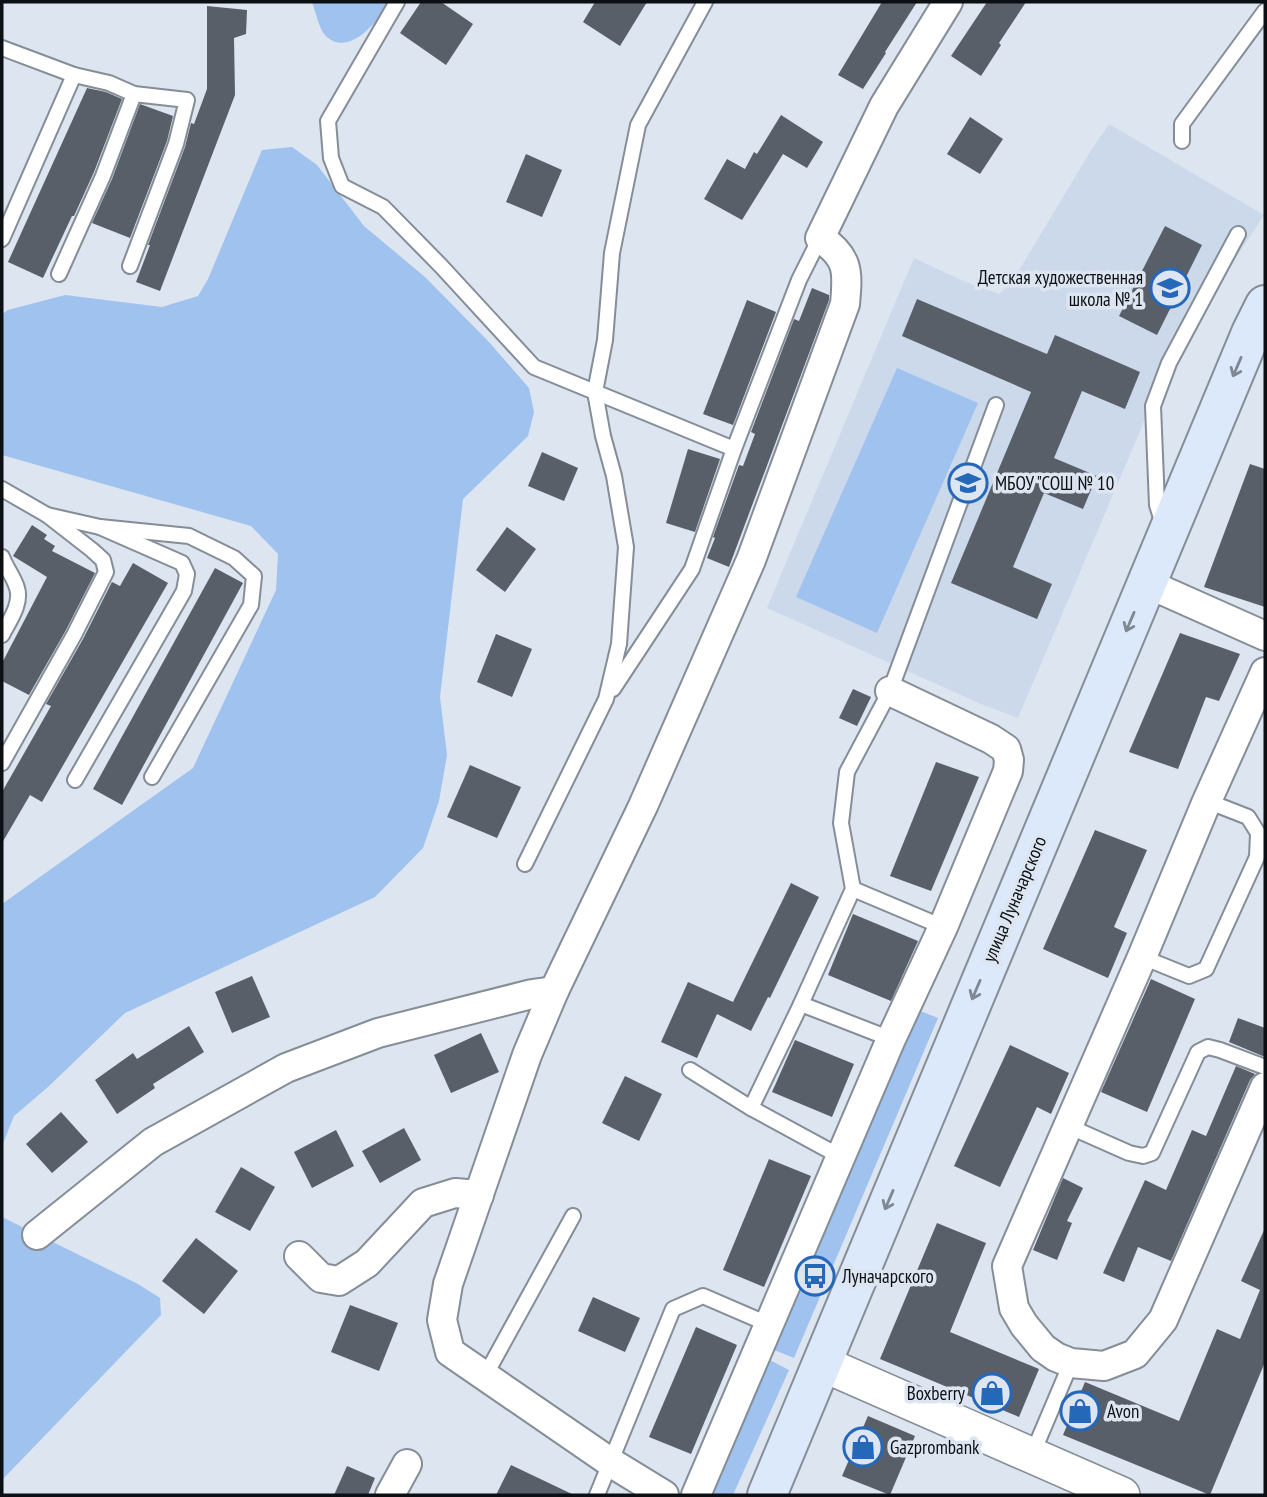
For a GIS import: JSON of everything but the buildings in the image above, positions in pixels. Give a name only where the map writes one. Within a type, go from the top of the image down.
[{"type":"main road","name":"улица Луначарского","points":[[767,1495],[1166,535],[1265,305]]},
{"type":"street","points":[[664,1495],[610,1462],[450,1352],[442,1320],[448,1284],[527,1055],[554,991],[643,806],[751,560],[845,304],[848,279],[844,262],[833,247],[820,238],[884,106],[948,2]]},
{"type":"street","points":[[1146,583],[1265,636]]},
{"type":"street","points":[[1265,672],[1007,1266],[1014,1308],[1043,1348],[1071,1363],[1104,1366],[1135,1354],[1163,1320],[1265,1087]]},
{"type":"street","points":[[696,1495],[1008,771],[1006,749],[991,739],[890,691]]},
{"type":"street","points":[[37,1235],[153,1142],[286,1068],[379,1033],[554,991]]},
{"type":"street","points":[[299,1256],[321,1278],[339,1281],[367,1264],[423,1203],[455,1193],[479,1195]]},
{"type":"street","points":[[821,1363],[1122,1495]]},
{"type":"street","points":[[390,1495],[407,1464]]},
{"type":"lane","points":[[397,2],[328,121],[331,158],[342,186],[383,207],[441,265],[534,367],[734,449]]},
{"type":"lane","points":[[606,699],[619,644],[626,547],[614,476],[595,392],[605,340],[612,253],[638,125],[705,2]]},
{"type":"lane","points":[[1182,141],[1182,124],[1265,11]]},
{"type":"lane","points":[[2,48],[74,75],[109,83],[134,94],[187,100],[176,144],[130,266]]},
{"type":"lane","points":[[2,239],[74,75]]},
{"type":"lane","points":[[59,274],[103,176],[134,94]]},
{"type":"lane","points":[[1166,535],[1157,505],[1153,406],[1169,363],[1238,234]]},
{"type":"lane","points":[[525,864],[606,699],[692,569],[734,449],[799,280],[820,238]]},
{"type":"lane","points":[[751,1108],[853,889],[841,823],[847,772],[890,691],[996,405]]},
{"type":"lane","points":[[2,489],[47,515],[103,560],[106,572],[2,763]]},
{"type":"lane","points":[[47,515],[100,527],[189,536],[234,558],[254,576],[251,605],[152,777]]},
{"type":"lane","points":[[75,780],[184,591],[187,574],[182,563],[100,527]]},
{"type":"lane","points":[[2,557],[17,586],[19,596],[2,635]]},
{"type":"lane","points":[[1142,957],[1189,976],[1206,969],[1257,857],[1258,833],[1248,817],[1207,801]]},
{"type":"lane","points":[[853,889],[943,927]]},
{"type":"lane","points":[[801,1004],[891,1039]]},
{"type":"lane","points":[[1068,1126],[1129,1153],[1143,1156],[1152,1153],[1198,1052],[1208,1048],[1220,1050],[1265,1067]]},
{"type":"lane","points":[[690,1070],[751,1108],[841,1157]]},
{"type":"lane","points":[[485,1376],[573,1216]]},
{"type":"lane","points":[[597,1495],[673,1309],[703,1296],[770,1325]]},
{"type":"lane","points":[[1032,1456],[1071,1363]]},
{"type":"shaded area","points":[[312,2],[389,2],[370,28],[352,41],[342,43],[333,41],[324,34]]},
{"type":"shaded area","name":"МБОУ \"СОШ № 10","points":[[1109,124],[1264,215],[1171,358],[1018,718],[767,608],[914,258],[999,294],[1012,282]]},
{"type":"shaded area","points":[[292,147],[317,165],[364,226],[425,277],[489,342],[529,388],[534,412],[528,436],[463,499],[440,697],[447,755],[439,801],[423,848],[375,897],[125,1013],[14,1116],[2,1146],[2,904],[193,768],[276,590],[278,554],[251,526],[2,455],[2,314],[65,295],[162,307],[198,296],[208,279],[262,150]]},
{"type":"shaded area","points":[[897,368],[978,403],[877,633],[796,597]]},
{"type":"shaded area","points":[[913,1008],[938,1018],[794,1358],[769,1348]]},
{"type":"shaded area","points":[[2,1217],[138,1284],[160,1298],[161,1315],[2,1480]]},
{"type":"shaded area","points":[[764,1357],[789,1370],[733,1495],[705,1495]]},
{"type":"place","name":"Детская художественная школа № 1","points":[[1170,288]]},
{"type":"place","name":"МБОУ \"СОШ № 10","points":[[968,483]]},
{"type":"place","name":"Луначарского","points":[[815,1276]]},
{"type":"place","name":"Boxberry","points":[[992,1393]]},
{"type":"place","name":"Avon","points":[[1080,1411]]},
{"type":"place","name":"Gazprombank","points":[[863,1447]]}]
